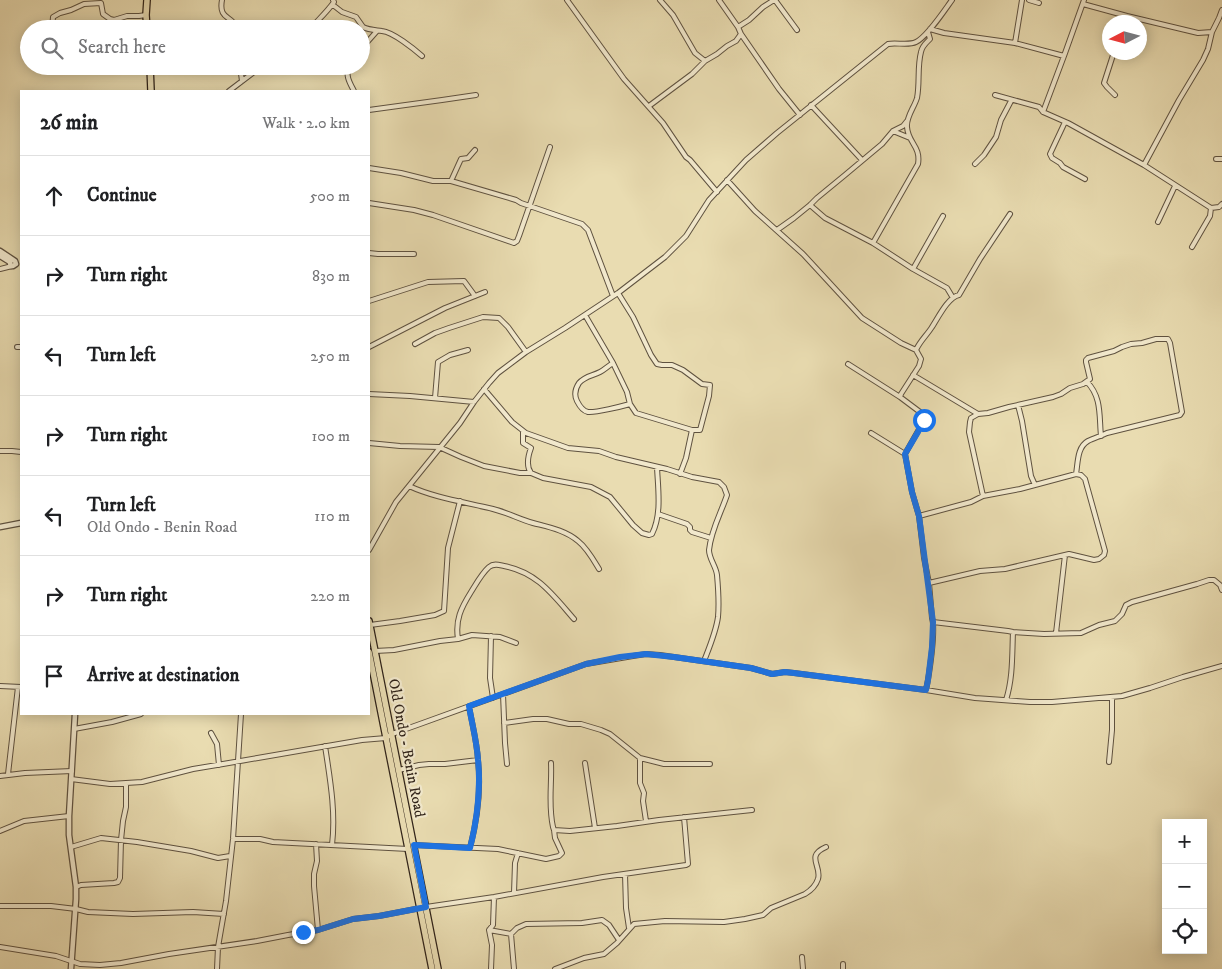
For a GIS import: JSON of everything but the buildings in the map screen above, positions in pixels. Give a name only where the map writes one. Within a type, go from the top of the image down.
[{"type":"main road","points":[[146,20],[147,0]]},
{"type":"main road","points":[[150,75],[151,90]]},
{"type":"main road","name":"Old Ondo - Benin Road","points":[[370,633],[408,849],[432,969]]},
{"type":"main road","name":"Old Ondo - Benin Road","points":[[389,736],[414,845],[438,969]]},
{"type":"street","points":[[222,0],[221,11],[231,20]]},
{"type":"street","points":[[567,0],[624,79],[670,132],[682,153],[717,192]]},
{"type":"street","points":[[660,0],[673,15],[695,53],[705,61]]},
{"type":"street","points":[[719,0],[779,89],[800,115]]},
{"type":"street","points":[[738,27],[775,0],[797,30]]},
{"type":"street","points":[[370,548],[396,502],[498,373],[526,352],[618,293],[676,247],[717,192],[755,151],[888,44],[916,42],[929,30],[952,0]]},
{"type":"street","points":[[1015,43],[1022,0]]},
{"type":"street","points":[[1029,0],[1039,3]]},
{"type":"street","points":[[318,20],[333,2],[342,12],[356,17],[358,20]]},
{"type":"street","points":[[1044,112],[1084,2],[1124,15]]},
{"type":"street","points":[[53,20],[53,17],[84,4],[101,3],[103,14],[110,19],[146,15]]},
{"type":"street","points":[[1144,165],[1203,60],[1212,32],[1222,10]]},
{"type":"street","points":[[1147,21],[1198,33],[1212,32]]},
{"type":"street","points":[[370,29],[384,31],[407,44],[422,56]]},
{"type":"street","points":[[929,30],[1015,43],[1064,56]]},
{"type":"street","points":[[777,230],[810,205],[882,144],[893,131],[904,126],[917,98],[921,52],[924,45],[930,39],[929,30]]},
{"type":"street","points":[[370,39],[377,31]]},
{"type":"street","points":[[649,106],[685,80],[705,61],[736,41],[741,34]]},
{"type":"street","points":[[1111,60],[1104,82],[1115,95]]},
{"type":"street","points":[[241,75],[242,81]]},
{"type":"street","points":[[230,90],[251,75]]},
{"type":"street","points":[[348,75],[354,90]]},
{"type":"street","points":[[370,110],[476,95]]},
{"type":"street","points":[[995,95],[1039,107],[1044,112],[1144,165],[1211,208],[1219,207],[1222,204]]},
{"type":"street","points":[[975,164],[996,137],[1001,120],[1012,101]]},
{"type":"street","points":[[811,105],[862,160]]},
{"type":"street","points":[[873,242],[919,160],[918,150],[907,130],[908,119]]},
{"type":"street","points":[[1065,122],[1050,154],[1063,167],[1085,179]]},
{"type":"street","points":[[893,131],[910,138]]},
{"type":"street","points":[[370,203],[433,215],[514,242],[517,241],[519,236],[550,147]]},
{"type":"street","points":[[452,181],[461,159],[468,158],[475,150]]},
{"type":"street","points":[[1216,159],[1222,159]]},
{"type":"street","points":[[370,168],[432,180],[452,181],[516,200],[582,224],[588,230],[613,296]]},
{"type":"street","points":[[727,180],[755,210],[803,254],[862,318],[916,350],[921,362],[900,397]]},
{"type":"street","points":[[1158,222],[1176,186]]},
{"type":"street","points":[[810,205],[825,218],[873,242],[913,269],[947,288],[953,298]]},
{"type":"street","points":[[1192,247],[1210,216],[1211,208]]},
{"type":"street","points":[[916,350],[920,341],[931,329],[941,313],[953,298],[960,295],[980,259],[1010,214]]},
{"type":"street","points":[[913,269],[943,216]]},
{"type":"street","points":[[0,251],[13,263]]},
{"type":"street","points":[[370,253],[414,254]]},
{"type":"street","points":[[0,256],[20,266]]},
{"type":"street","points":[[0,269],[20,261]]},
{"type":"street","points":[[370,302],[428,282],[464,281],[475,296]]},
{"type":"street","points":[[370,346],[445,308],[485,292]]},
{"type":"street","points":[[585,315],[613,363],[627,392],[630,404],[638,414],[692,430],[700,430],[710,385],[702,384],[683,370],[672,365],[657,364],[651,356],[633,317],[618,293]]},
{"type":"street","points":[[415,344],[434,333],[483,317],[498,318],[508,327],[526,352]]},
{"type":"street","points":[[983,496],[969,426],[972,418],[978,414],[1054,397],[1070,388],[1087,382],[1090,379],[1086,362],[1088,358],[1125,346],[1156,339],[1168,339],[1182,412],[1180,415],[1107,433],[1089,441],[1082,446],[1076,474]]},
{"type":"street","points":[[434,398],[438,362],[450,355],[468,350]]},
{"type":"street","points":[[613,363],[598,373],[580,381],[574,394],[577,402],[588,412],[630,404]]},
{"type":"street","points":[[848,364],[900,397],[924,415],[922,424],[905,454],[912,492],[919,516],[933,622],[932,647],[926,690]]},
{"type":"street","points":[[913,375],[978,414]]},
{"type":"street","points":[[1087,382],[1096,394],[1099,403],[1101,436]]},
{"type":"street","points":[[484,389],[512,422],[523,431],[568,448],[599,451],[680,474],[719,482],[724,487],[726,498],[716,520],[711,538],[710,557],[717,574],[718,618],[704,662]]},
{"type":"street","points":[[370,394],[474,402]]},
{"type":"street","points":[[1018,405],[1030,470],[1035,485]]},
{"type":"street","points":[[680,474],[686,458],[692,430]]},
{"type":"street","points":[[523,431],[523,443],[531,448],[528,457],[531,473]]},
{"type":"street","points":[[871,433],[905,454]]},
{"type":"street","points":[[370,443],[439,447],[484,466],[520,473],[531,473],[543,478],[592,487],[610,497],[633,525],[646,535],[652,534],[658,514],[657,467]]},
{"type":"street","points":[[0,451],[20,452]]},
{"type":"street","points":[[919,516],[971,502],[983,496],[1020,489],[1076,474],[1082,475],[1086,479],[1104,543],[1105,553],[1099,560],[1069,554],[929,584]]},
{"type":"street","points":[[408,486],[422,492],[494,509],[562,531],[582,544],[598,568]]},
{"type":"street","points":[[370,623],[400,621],[435,615],[444,611],[448,548],[460,501]]},
{"type":"street","points":[[658,514],[687,524],[692,532],[711,538]]},
{"type":"street","points":[[0,527],[20,523]]},
{"type":"street","points":[[1056,633],[1065,555]]},
{"type":"street","points":[[458,639],[461,607],[479,579],[493,565],[511,567],[527,573],[550,592],[574,619]]},
{"type":"street","points":[[933,622],[1013,632],[1044,634],[1081,633],[1099,625],[1115,621],[1122,614],[1126,605],[1153,595],[1209,580],[1214,580],[1220,585],[1222,590]]},
{"type":"street","points":[[1006,700],[1012,666],[1013,632]]},
{"type":"street","points":[[372,652],[394,650],[472,635],[500,636],[516,643]]},
{"type":"street","points":[[490,636],[492,698]]},
{"type":"street","points":[[72,779],[110,784],[142,782],[219,764],[389,736],[586,664],[646,654],[751,668],[772,674],[785,672],[975,698],[1030,702],[1112,697],[1150,688],[1222,666]]},
{"type":"street","points":[[0,686],[19,687],[8,774]]},
{"type":"street","points":[[503,694],[507,764]]},
{"type":"street","points":[[1109,762],[1112,730],[1112,697]]},
{"type":"street","points":[[469,706],[479,777],[477,809],[470,848]]},
{"type":"street","points":[[70,969],[76,909],[76,887],[69,816],[75,715]]},
{"type":"street","points":[[74,729],[138,715]]},
{"type":"street","points":[[217,969],[218,947],[233,839],[241,715]]},
{"type":"street","points":[[504,723],[547,719],[569,724],[581,724],[610,734],[640,758],[664,764],[710,764]]},
{"type":"street","points":[[211,734],[217,744],[219,764]]},
{"type":"street","points":[[326,746],[333,811],[332,845]]},
{"type":"street","points":[[640,758],[640,783],[644,793],[643,801],[646,821]]},
{"type":"street","points":[[398,770],[419,765],[478,760]]},
{"type":"street","points":[[414,845],[498,849],[546,858],[559,856],[562,853],[555,838],[549,808],[552,763]]},
{"type":"street","points":[[585,763],[595,828]]},
{"type":"street","points":[[0,776],[72,771]]},
{"type":"street","points":[[76,887],[118,882],[120,878],[126,784]]},
{"type":"street","points":[[554,830],[570,831],[752,810]]},
{"type":"street","points":[[0,831],[24,821],[69,816]]},
{"type":"street","points":[[0,947],[56,956],[80,964],[115,964],[318,930],[353,919],[494,897],[603,877],[688,865],[684,818]]},
{"type":"street","points":[[71,847],[101,838],[191,851],[218,858],[230,856]]},
{"type":"street","points":[[233,839],[260,839],[273,842],[408,849]]},
{"type":"street","points":[[316,844],[317,861],[314,886],[318,930]]},
{"type":"street","points":[[555,969],[577,960],[604,954],[634,924],[678,920],[724,922],[763,916],[771,908],[810,891],[818,880],[816,855],[826,847]]},
{"type":"street","points":[[514,893],[515,863],[518,853]]},
{"type":"street","points":[[625,874],[626,908],[629,928]]},
{"type":"street","points":[[491,969],[492,945],[489,930],[493,925],[494,897]]},
{"type":"street","points":[[0,906],[51,906],[88,912],[133,914],[192,912],[224,914]]},
{"type":"street","points":[[514,969],[511,934],[517,928],[526,924],[582,923],[602,920],[609,925],[619,940]]},
{"type":"street","points":[[489,930],[511,934]]},
{"type":"street","points":[[802,957],[803,969]]},
{"type":"route","points":[[303,932],[318,930],[353,919],[426,907],[414,845],[470,848],[477,809],[479,777],[469,706],[586,664],[646,654],[751,668],[772,674],[785,672],[926,690],[932,647],[933,622],[919,516],[912,492],[905,454],[924,420]]}]
